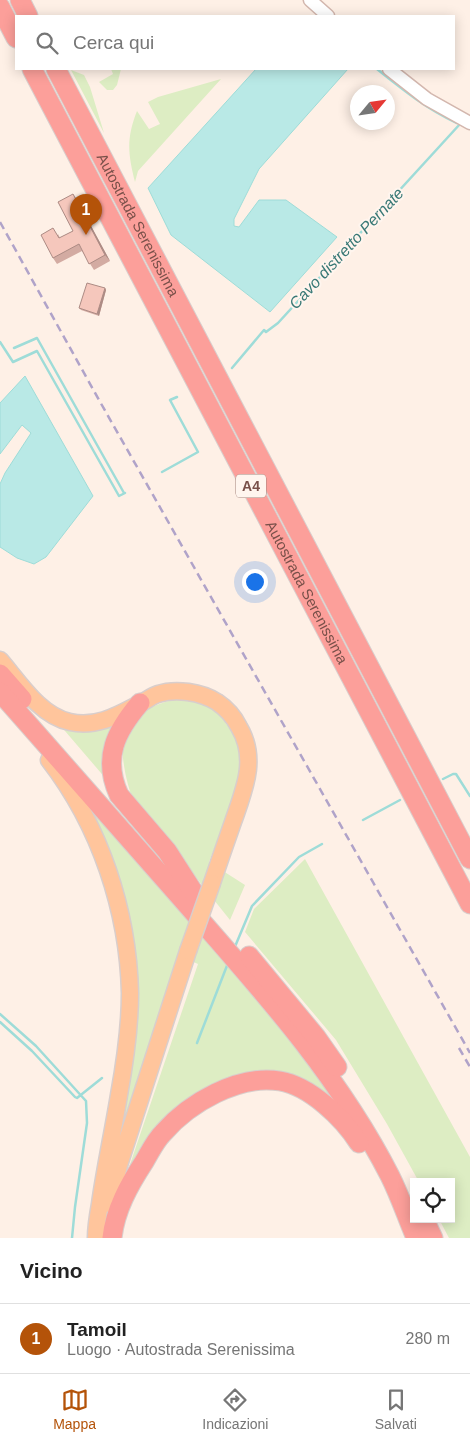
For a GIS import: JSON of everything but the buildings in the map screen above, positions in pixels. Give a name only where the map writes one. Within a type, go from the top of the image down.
[{"type":"highway","points":[[20,0],[28,15]]},
{"type":"highway","points":[[0,7],[15,36]]},
{"type":"highway","name":"Autostrada Serenissima","points":[[33,70],[470,904]]},
{"type":"highway","name":"Autostrada Serenissima","points":[[57,70],[470,859]]},
{"type":"highway","points":[[0,674],[194,893]]},
{"type":"highway","points":[[0,692],[234,949],[278,989],[316,1037],[348,1083],[382,1137],[410,1192]]},
{"type":"highway","points":[[140,703],[115,739],[112,750],[111,762],[114,785],[118,795],[167,851],[234,949],[328,1074],[390,1176],[416,1238]]},
{"type":"highway","points":[[112,1238],[114,1224],[128,1186],[163,1133],[189,1110],[214,1094],[236,1084],[264,1080],[282,1081],[299,1088],[317,1098],[334,1111],[351,1130],[416,1238]]},
{"type":"highway","points":[[426,1223],[433,1238]]},
{"type":"main road","points":[[0,660],[42,708],[65,721],[84,724],[98,723],[157,694],[172,691],[210,698],[229,712],[238,724],[245,738],[249,758],[247,778],[188,951],[119,1165],[112,1191],[104,1238]]},
{"type":"main road","points":[[0,704],[57,770],[82,809],[104,856],[121,918],[128,971],[129,1023],[124,1070],[103,1183],[96,1238]]},
{"type":"street","points":[[310,0],[327,15]]},
{"type":"street","points":[[390,70],[427,99],[470,123]]},
{"type":"green space","points":[[71,70],[84,75],[90,87],[104,133]]},
{"type":"green space","points":[[111,70],[121,70],[117,85],[113,90],[107,90],[99,82],[113,74]]},
{"type":"green space","points":[[221,79],[138,171],[135,182],[129,146],[133,121],[137,111],[149,129],[160,124],[148,102],[158,97]]},
{"type":"green space","points":[[180,699],[195,701],[209,707],[220,715],[236,738],[241,749],[242,776],[209,862],[245,885],[230,920],[137,806],[131,795],[126,776],[122,745],[126,731],[137,718],[149,709],[164,702]]},
{"type":"green space","points":[[118,721],[107,780],[59,724]]},
{"type":"green space","points":[[89,805],[283,1031],[333,1098],[291,1075],[216,1084],[123,1185],[198,964],[178,955],[121,1129],[134,1047],[123,899]]},
{"type":"green space","points":[[305,859],[470,1157],[470,1238],[449,1238],[441,1223],[455,1223],[455,1178],[417,1178],[387,1124],[336,1040],[245,932],[254,909]]},
{"type":"water","points":[[255,70],[347,70],[259,169],[234,219],[234,226],[239,227],[259,200],[286,200],[337,237],[270,312],[171,235],[148,188]]},
{"type":"water","points":[[25,376],[93,496],[46,557],[34,564],[17,558],[0,547],[0,484],[31,433],[22,425],[0,454],[0,403]]},
{"type":"waterway","name":"Cavo distretto Pernate","points":[[378,70],[425,105],[457,123]]},
{"type":"waterway","name":"Cavo distretto Pernate","points":[[232,368],[264,330],[266,332],[278,323],[460,124]]},
{"type":"waterway","name":"Cavo distretto Pernate","points":[[14,348],[37,338],[124,493]]},
{"type":"waterway","points":[[0,342],[13,362],[37,351],[119,496],[125,493]]},
{"type":"waterway","name":"Cavo distretto Pernate","points":[[162,472],[198,452],[170,400],[177,397]]},
{"type":"waterway","name":"Cavo distretto Pernate","points":[[443,779],[456,774],[470,796]]},
{"type":"waterway","name":"Cavo distretto Pernate","points":[[363,820],[400,800]]},
{"type":"waterway","name":"Cavo distretto Pernate","points":[[234,949],[252,906],[299,857],[322,844]]},
{"type":"waterway","name":"Cavo distretto Pernate","points":[[197,1043],[228,963]]},
{"type":"waterway","name":"Cavo distretto Pernate","points":[[0,1014],[36,1046],[86,1101],[87,1123],[72,1238]]},
{"type":"waterway","name":"Cavo distretto Pernate","points":[[0,1022],[32,1051],[75,1097],[77,1098],[102,1078]]},
{"type":"railway","points":[[0,222],[470,1053]]},
{"type":"railway","points":[[459,1048],[470,1067]]},
{"type":"place","name":"Tamoil","points":[[86,235]]}]
